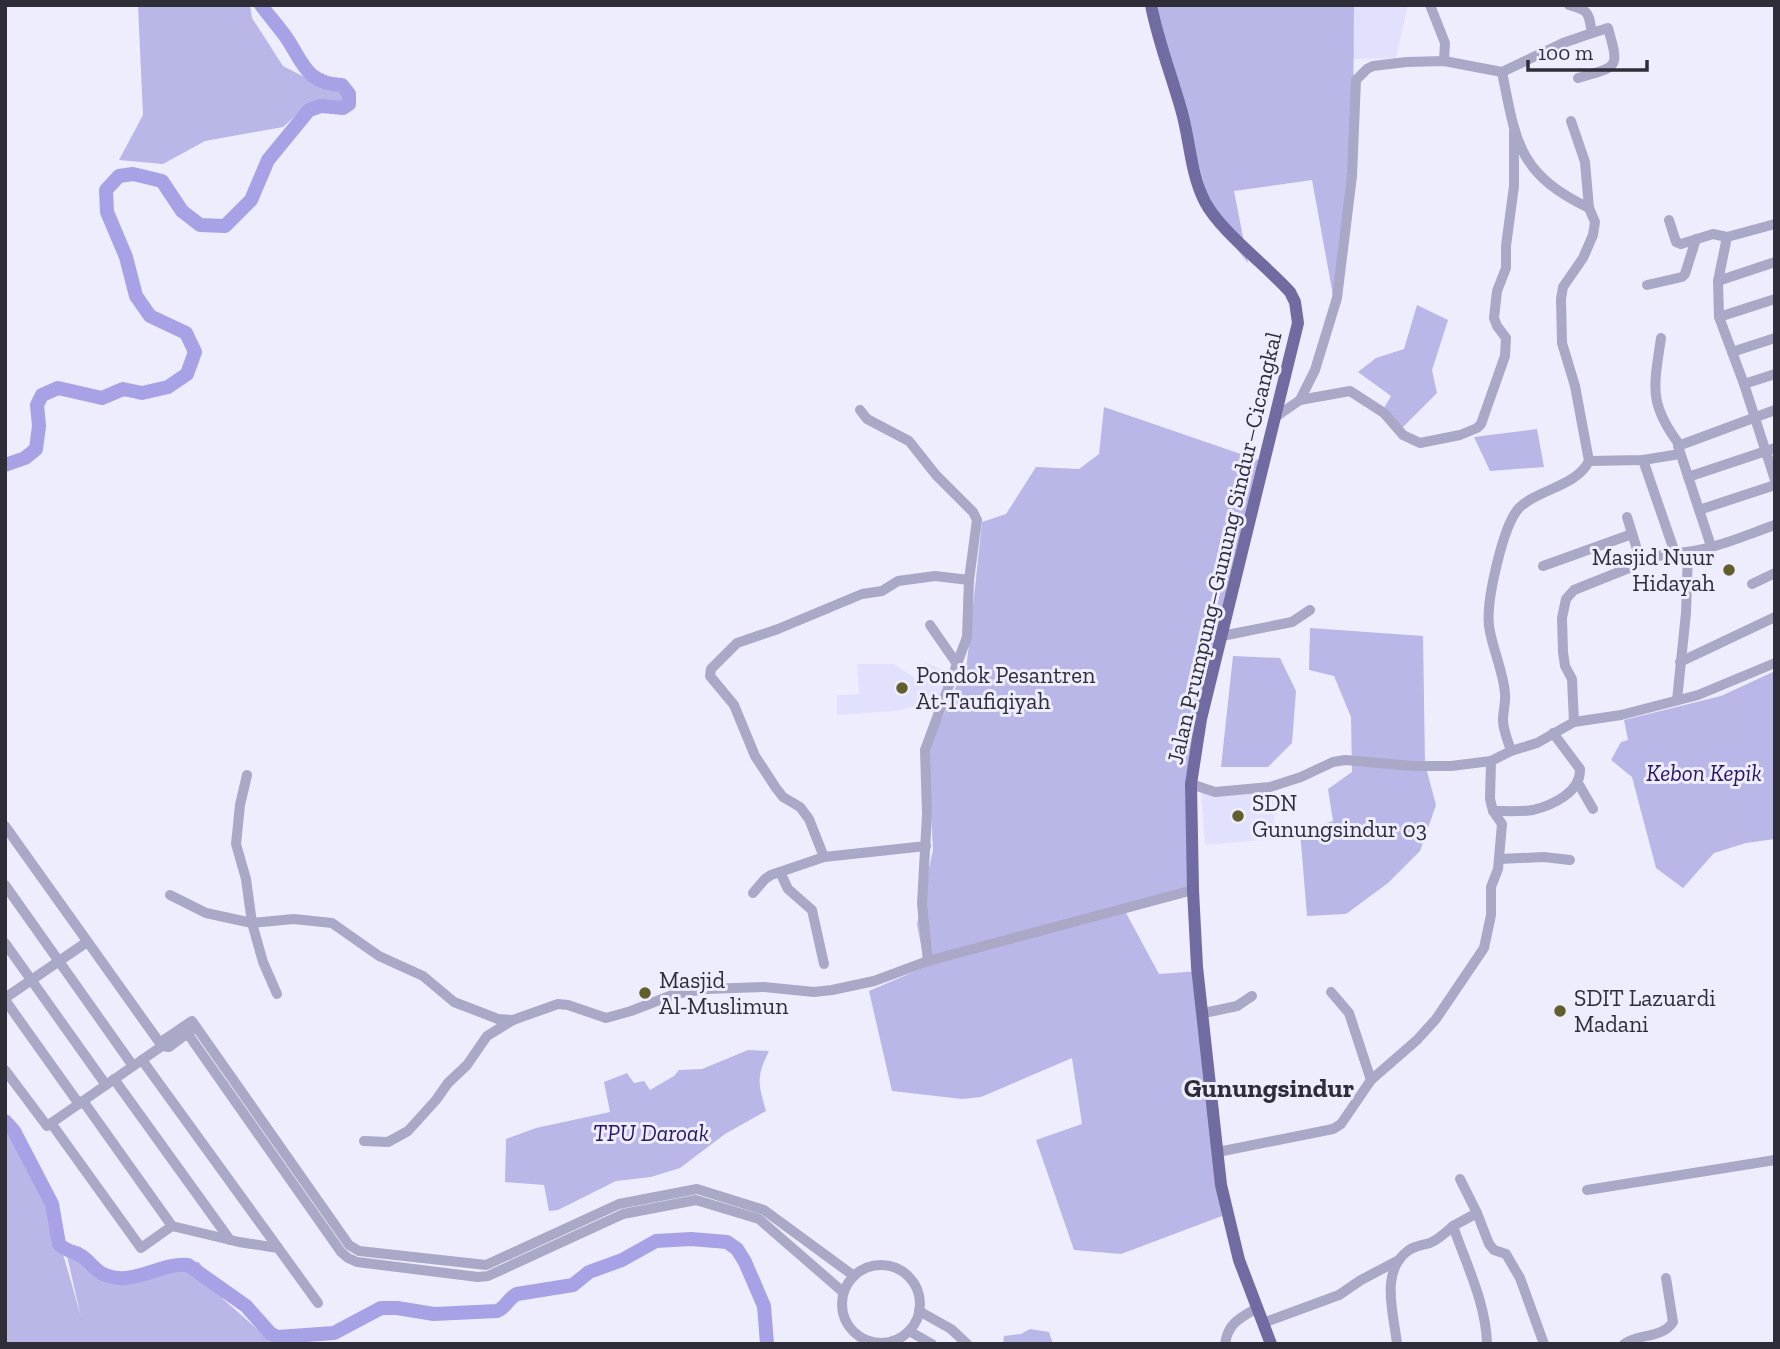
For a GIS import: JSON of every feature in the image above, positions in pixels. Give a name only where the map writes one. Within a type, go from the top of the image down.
[{"type":"main road","name":"Jalan Prumpung–Gunung Sindur–Cicangkal","points":[[1151,5],[1155,28],[1182,111],[1194,172],[1205,202],[1216,218],[1278,279],[1295,302],[1298,323],[1197,741],[1191,784],[1198,967],[1221,1185],[1234,1244],[1271,1344]]},
{"type":"street","points":[[1430,5],[1445,43],[1444,61]]},
{"type":"street","points":[[1569,5],[1589,13],[1592,33]]},
{"type":"street","points":[[1300,400],[1315,370],[1337,298],[1352,176],[1356,80],[1373,66],[1406,62],[1444,61],[1502,72],[1563,43],[1608,28],[1616,57],[1615,64],[1578,78]]},
{"type":"street","points":[[1502,72],[1514,132],[1523,154],[1557,190],[1589,208]]},
{"type":"street","points":[[1511,751],[1503,722],[1505,694],[1489,625],[1490,602],[1510,519],[1521,506],[1568,481],[1587,466],[1589,461],[1575,386],[1562,342],[1560,299],[1563,286],[1583,258],[1593,235],[1595,222],[1589,208],[1585,162],[1571,121]]},
{"type":"street","points":[[1274,418],[1300,400],[1350,391],[1384,413],[1404,435],[1420,443],[1460,435],[1481,424],[1507,345],[1506,338],[1494,318],[1497,291],[1506,268],[1506,246],[1514,186],[1514,132]]},
{"type":"street","points":[[1669,220],[1676,242],[1681,244],[1713,234],[1727,237],[1775,224]]},
{"type":"street","points":[[1699,510],[1775,483],[1769,450],[1754,417],[1719,317],[1718,281],[1727,237]]},
{"type":"street","points":[[1647,285],[1682,277],[1696,239]]},
{"type":"street","points":[[1718,281],[1775,262]]},
{"type":"street","points":[[1719,317],[1775,299]]},
{"type":"street","points":[[1661,338],[1656,375],[1656,404],[1665,426],[1680,449],[1711,546]]},
{"type":"street","points":[[1732,352],[1775,338]]},
{"type":"street","points":[[1744,384],[1775,374]]},
{"type":"street","points":[[860,410],[867,419],[909,441],[936,475],[973,512],[977,520],[969,580],[967,637],[925,750],[926,846],[922,904],[928,961]]},
{"type":"street","points":[[1589,461],[1643,460],[1680,449],[1754,417],[1775,411]]},
{"type":"street","points":[[1688,477],[1769,450]]},
{"type":"street","points":[[1643,460],[1675,553]]},
{"type":"street","points":[[1627,517],[1640,559]]},
{"type":"street","points":[[1574,722],[1572,679],[1565,666],[1562,618],[1566,598],[1574,590],[1634,566],[1640,559],[1688,552],[1775,525]]},
{"type":"street","points":[[1543,566],[1632,534]]},
{"type":"street","points":[[1677,700],[1686,612],[1688,552]]},
{"type":"street","points":[[1752,584],[1775,573]]},
{"type":"street","points":[[824,857],[809,819],[800,807],[783,797],[775,788],[755,756],[734,705],[710,676],[711,669],[737,643],[862,594],[882,591],[898,581],[934,576],[969,580]]},
{"type":"street","points":[[1222,636],[1292,622],[1310,610]]},
{"type":"street","points":[[1680,662],[1775,617]]},
{"type":"street","points":[[930,625],[957,664]]},
{"type":"street","points":[[1191,784],[1215,792],[1270,787],[1301,777],[1333,762],[1345,760],[1413,766],[1451,766],[1491,761],[1537,743],[1574,722],[1621,715],[1698,695],[1775,663]]},
{"type":"street","points":[[1493,811],[1533,810],[1568,795],[1578,783],[1580,769],[1553,733]]},
{"type":"street","points":[[1218,1152],[1333,1129],[1341,1124],[1371,1080],[1417,1040],[1436,1019],[1483,948],[1491,915],[1491,887],[1498,869],[1502,824],[1493,811],[1490,799],[1491,761]]},
{"type":"street","points":[[247,775],[240,805],[236,844],[246,879],[252,923],[263,962],[277,994]]},
{"type":"street","points":[[1578,783],[1593,809]]},
{"type":"street","points":[[5,827],[162,1046]]},
{"type":"street","points":[[753,893],[765,879],[824,857],[926,846]]},
{"type":"street","points":[[1499,859],[1544,857],[1570,860]]},
{"type":"street","points":[[780,872],[788,889],[812,910],[824,964]]},
{"type":"street","points":[[5,885],[59,961],[318,1303]]},
{"type":"street","points":[[364,1141],[388,1142],[408,1131],[448,1083],[467,1065],[486,1037],[513,1020],[558,1004],[606,1018],[675,994],[706,989],[764,987],[814,992],[832,990],[874,981],[928,961],[1193,890]]},
{"type":"street","points":[[170,895],[206,913],[252,923],[294,919],[332,923],[379,956],[423,976],[454,1002],[498,1019],[513,1020]]},
{"type":"street","points":[[87,942],[5,999],[172,1226],[278,1248]]},
{"type":"street","points":[[5,943],[230,1240]]},
{"type":"street","points":[[1331,992],[1349,1013],[1371,1080]]},
{"type":"street","points":[[1204,1013],[1237,1006],[1252,996]]},
{"type":"street","points":[[5,1070],[47,1126],[162,1046],[169,1047],[189,1029]]},
{"type":"street","points":[[189,1029],[349,1245],[359,1251],[485,1265],[620,1204],[696,1189],[764,1210],[854,1276]]},
{"type":"street","points":[[189,1029],[341,1252],[356,1262],[488,1276],[623,1214],[696,1200],[759,1219],[843,1293]]},
{"type":"street","points":[[51,1123],[141,1248],[172,1226]]},
{"type":"street","points":[[1587,1190],[1775,1160]]},
{"type":"street","points":[[1460,1180],[1489,1244],[1494,1250],[1506,1254],[1520,1278],[1545,1344]]},
{"type":"street","points":[[1263,1323],[1339,1295],[1398,1260],[1411,1249],[1439,1238],[1452,1226],[1477,1213]]},
{"type":"street","points":[[1452,1226],[1482,1305],[1487,1327],[1487,1344]]},
{"type":"street","points":[[1397,1344],[1390,1293],[1391,1279],[1398,1260]]},
{"type":"street","points":[[870,1266],[891,1267],[902,1272],[916,1289],[919,1311],[909,1331],[901,1337],[881,1343],[861,1338],[847,1323],[843,1313],[843,1293],[854,1276],[870,1266]]},
{"type":"street","points":[[1624,1344],[1630,1339],[1661,1333],[1670,1327],[1673,1322],[1666,1279]]},
{"type":"street","points":[[1225,1344],[1227,1331],[1240,1318],[1257,1308]]},
{"type":"street","points":[[919,1311],[951,1329],[967,1344]]},
{"type":"street","points":[[909,1331],[932,1344]]},
{"type":"shaded area","points":[[1354,5],[1408,5],[1396,58],[1353,59]]},
{"type":"shaded area","name":"Pondok Pesantren At-Taufiqiyah","points":[[925,663],[951,672],[936,713],[912,707],[896,711],[837,715],[837,695],[859,694],[857,664],[894,664],[919,681]]},
{"type":"shaded area","name":"SDN Gunungsindur 03","points":[[1272,788],[1276,839],[1205,845],[1201,793]]},
{"type":"green space","points":[[138,5],[250,5],[252,18],[283,66],[316,83],[343,85],[347,96],[342,104],[303,109],[283,127],[205,141],[163,164],[119,160],[143,115]]},
{"type":"green space","points":[[1153,5],[1354,5],[1353,138],[1334,301],[1312,180],[1234,191],[1248,263],[1215,222]]},
{"type":"green space","points":[[1417,305],[1448,320],[1432,370],[1437,393],[1399,431],[1383,410],[1391,396],[1358,372],[1376,358],[1404,349]]},
{"type":"green space","points":[[1104,407],[1264,462],[1193,776],[1195,894],[1126,913],[1159,974],[1199,971],[1222,1216],[1121,1254],[1074,1250],[1036,1140],[1082,1124],[1072,1058],[981,1097],[962,1099],[892,1091],[869,991],[925,967],[917,924],[933,850],[928,750],[967,662],[982,522],[1006,514],[1036,467],[1079,469],[1099,454]]},
{"type":"green space","points":[[1537,429],[1544,467],[1490,471],[1474,437]]},
{"type":"green space","points":[[1310,628],[1423,636],[1425,764],[1436,805],[1420,851],[1388,883],[1346,914],[1307,916],[1300,831],[1333,821],[1328,789],[1352,772],[1351,717],[1334,676],[1309,670]]},
{"type":"green space","points":[[1233,656],[1280,658],[1296,691],[1292,743],[1268,767],[1221,767]]},
{"type":"green space","name":"Kebon Kepik","points":[[1775,671],[1775,839],[1746,843],[1714,853],[1683,888],[1656,868],[1632,777],[1611,760],[1621,742],[1628,740],[1624,720],[1721,696]]},
{"type":"green space","name":"TPU Daroak","points":[[748,1050],[769,1051],[760,1080],[766,1111],[725,1134],[680,1168],[651,1177],[616,1181],[558,1210],[549,1211],[544,1185],[505,1182],[506,1139],[536,1128],[610,1112],[604,1082],[627,1073],[634,1083],[644,1081],[650,1090],[674,1076],[679,1070],[702,1069]]},
{"type":"green space","points":[[5,1125],[32,1169],[42,1193],[81,1317],[64,1243],[81,1247],[91,1264],[110,1282],[129,1282],[167,1265],[199,1262],[223,1299],[274,1344],[5,1344]]},
{"type":"green space","points":[[1030,1329],[1049,1332],[1053,1344],[1003,1344],[1004,1336],[1021,1334]]},
{"type":"waterway","points":[[5,465],[25,458],[36,449],[39,426],[37,405],[42,395],[58,388],[102,398],[123,389],[142,393],[168,387],[187,374],[195,352],[186,333],[150,316],[136,296],[126,257],[107,212],[106,190],[119,176],[133,174],[162,181],[182,211],[200,225],[225,226],[251,200],[268,160],[309,110],[321,106],[343,108],[349,104],[349,94],[342,85],[320,81],[307,70],[261,5]]},
{"type":"waterway","points":[[5,1121],[14,1131],[52,1204],[59,1244],[62,1247],[83,1257],[103,1274],[114,1278],[135,1277],[167,1267],[188,1265],[246,1306],[270,1333],[277,1337],[334,1333],[381,1308],[434,1314],[497,1311],[517,1294],[573,1285],[589,1272],[622,1260],[656,1241],[691,1239],[727,1242],[737,1249],[764,1306],[767,1344]]},
{"type":"place","name":"Masjid Nuur Hidayah","points":[[1729,570]]},
{"type":"place","name":"Pondok Pesantren At-Taufiqiyah","points":[[902,688]]},
{"type":"place","name":"SDN Gunungsindur 03","points":[[1238,816]]},
{"type":"place","name":"Masjid Al-Muslimun","points":[[645,993]]},
{"type":"place","name":"SDIT Lazuardi Madani","points":[[1560,1011]]},
{"type":"district","name":"Gunungsindur","points":[[1269,1088]]}]
